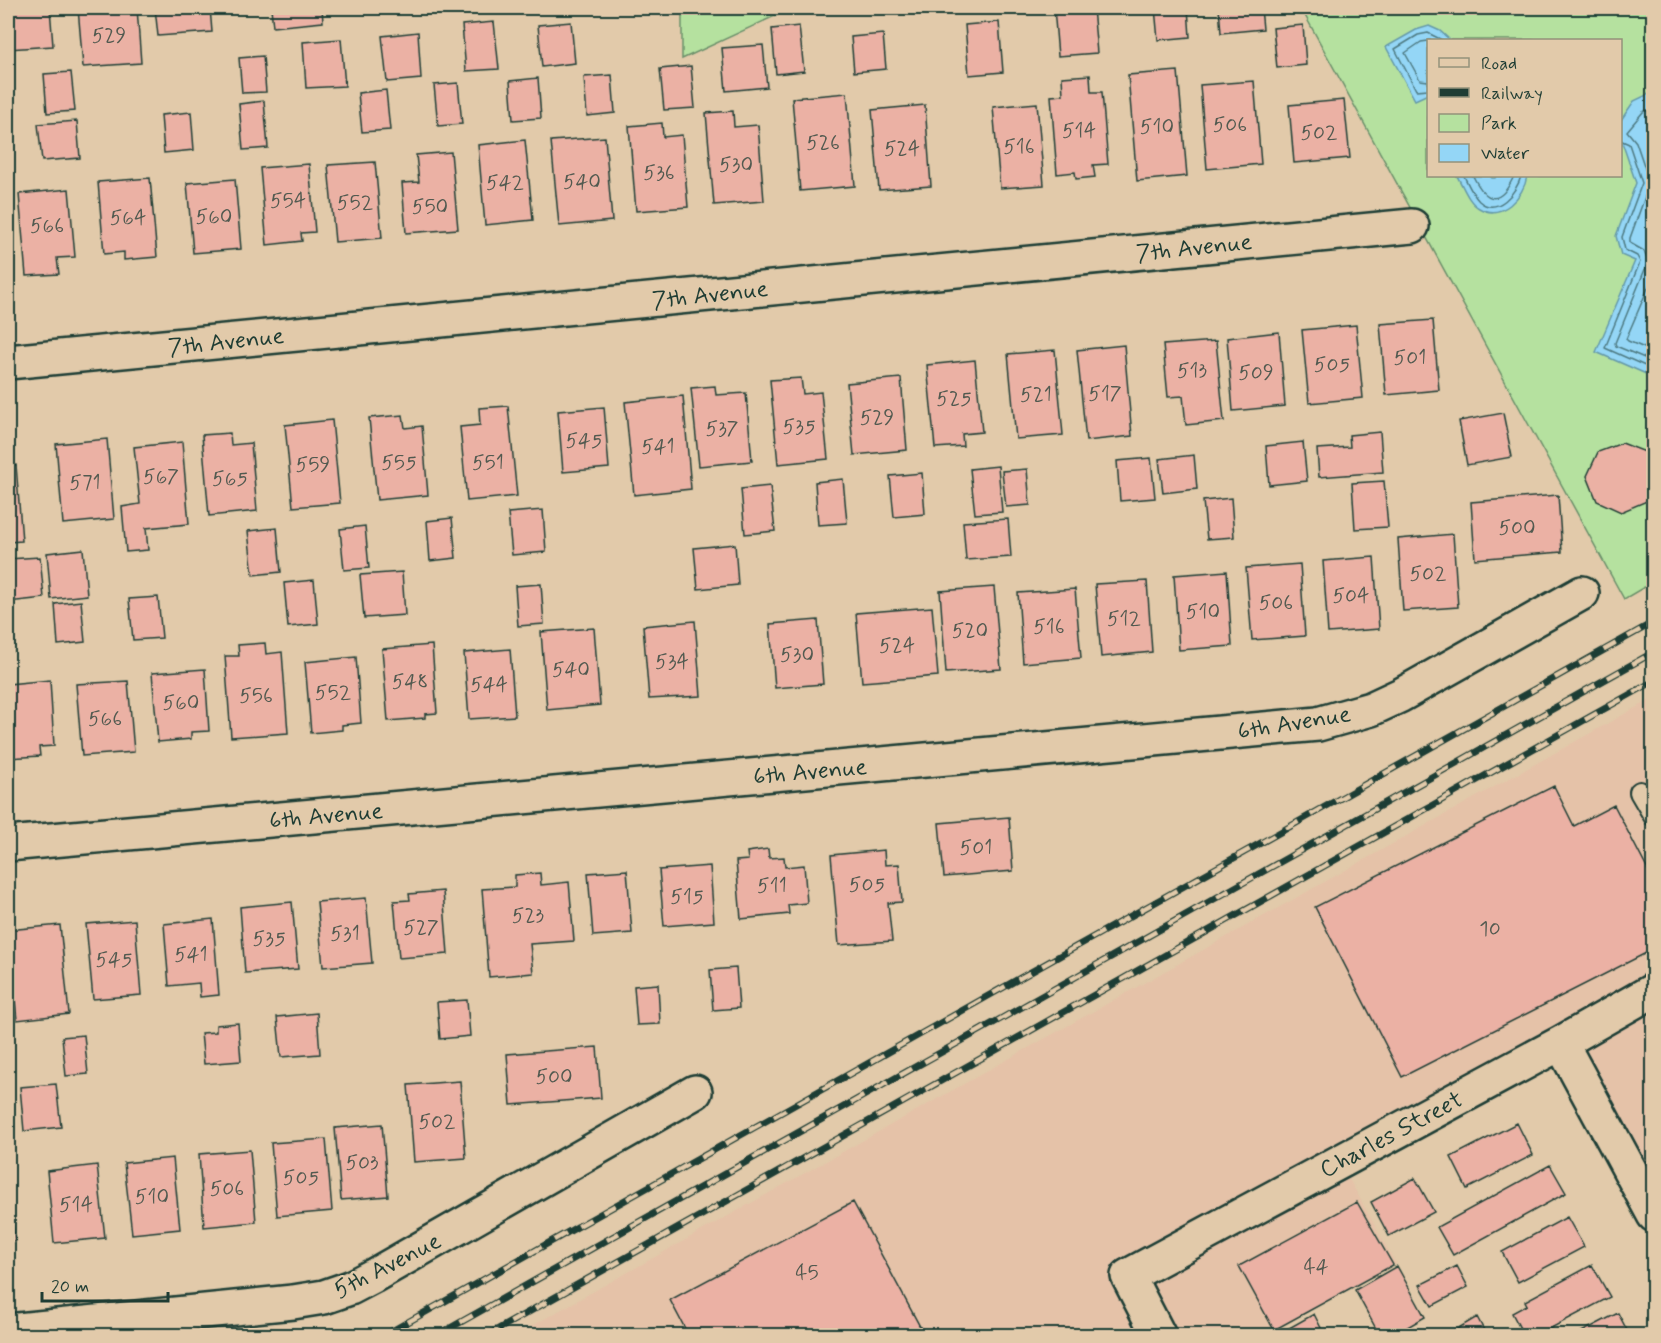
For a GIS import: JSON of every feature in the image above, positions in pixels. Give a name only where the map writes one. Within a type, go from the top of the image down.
[{"type":"street","name":"7th Avenue","points":[[8,362],[1412,226]]},
{"type":"street","name":"6th Avenue","points":[[8,844],[1318,724],[1371,709],[1401,695],[1582,593]]},
{"type":"street","name":"Charles Street","points":[[1159,1335],[1128,1276],[1562,1043],[1653,990]]},
{"type":"street","points":[[1562,1043],[1653,1215]]},
{"type":"street","name":"5th Avenue","points":[[8,1331],[262,1307],[324,1297],[350,1288],[695,1092]]},
{"type":"lane","points":[[1640,792],[1653,816]]},
{"type":"shaded area","points":[[1653,698],[1653,1206],[1566,1043],[1342,1166],[1396,1264],[1264,1335],[514,1336]]},
{"type":"green space","points":[[682,8],[792,8],[682,59]]},
{"type":"green space","points":[[1301,8],[1653,8],[1653,582],[1624,599]]},
{"type":"water","points":[[1429,26],[1440,31],[1449,39],[1427,39],[1427,94],[1415,100],[1386,47],[1416,30]]},
{"type":"water","points":[[1653,92],[1653,377],[1596,352],[1635,261],[1621,255],[1616,236],[1636,183],[1622,142],[1622,119],[1634,101]]},
{"type":"water","points":[[1458,177],[1527,177],[1516,199],[1503,209],[1487,211],[1479,208],[1469,198]]},
{"type":"building","points":[[8,8],[50,8],[53,46],[8,49]]},
{"type":"building","points":[[78,8],[137,8],[141,63],[83,67]]},
{"type":"building","points":[[155,8],[210,8],[212,32],[158,36]]},
{"type":"building","points":[[271,8],[322,8],[323,22],[273,27]]},
{"type":"building","points":[[346,8],[394,8],[347,12]]},
{"type":"building","points":[[1054,8],[1093,8],[1097,53],[1058,56]]},
{"type":"building","points":[[1155,8],[1188,8],[1190,37],[1158,40]]},
{"type":"building","points":[[1219,8],[1261,8],[1263,29],[1221,33]]},
{"type":"building","points":[[494,22],[499,69],[466,71],[462,25]]},
{"type":"building","points":[[571,22],[575,63],[542,67],[538,25]]},
{"type":"building","points":[[999,22],[1003,72],[969,75],[965,25]]},
{"type":"building","points":[[1303,25],[1306,65],[1277,68],[1273,28]]},
{"type":"building","points":[[799,26],[804,71],[776,74],[772,29]]},
{"type":"building","points":[[418,32],[421,79],[387,82],[382,36]]},
{"type":"building","points":[[883,34],[886,69],[854,72],[851,37]]},
{"type":"building","points":[[341,39],[345,86],[306,88],[303,42]]},
{"type":"building","points":[[763,45],[767,87],[726,91],[722,48]]},
{"type":"building","points":[[263,56],[266,92],[242,93],[239,58]]},
{"type":"building","points":[[691,66],[695,108],[664,110],[660,69]]},
{"type":"building","points":[[1178,71],[1187,176],[1137,181],[1128,75]]},
{"type":"building","points":[[71,72],[75,111],[47,113],[44,74]]},
{"type":"building","points":[[612,75],[615,113],[587,116],[584,77]]},
{"type":"building","points":[[1090,75],[1091,92],[1102,92],[1108,164],[1093,165],[1095,177],[1076,179],[1075,172],[1057,174],[1051,96],[1063,95],[1062,77]]},
{"type":"building","points":[[538,78],[541,118],[513,120],[510,81]]},
{"type":"building","points":[[1254,81],[1261,164],[1207,169],[1200,85]]},
{"type":"building","points":[[458,83],[462,124],[438,126],[434,85]]},
{"type":"building","points":[[386,90],[390,130],[362,132],[358,93]]},
{"type":"building","points":[[847,93],[855,186],[800,191],[792,98]]},
{"type":"building","points":[[1344,100],[1350,158],[1294,163],[1289,105]]},
{"type":"building","points":[[264,101],[268,148],[243,150],[239,104]]},
{"type":"building","points":[[1037,103],[1044,185],[1000,188],[993,107]]},
{"type":"building","points":[[925,105],[931,186],[879,190],[872,110]]},
{"type":"building","points":[[733,111],[734,127],[758,125],[764,201],[714,205],[706,113]]},
{"type":"building","points":[[191,112],[194,150],[164,153],[161,115]]},
{"type":"building","points":[[77,121],[80,158],[42,161],[38,124]]},
{"type":"building","points":[[662,123],[663,137],[682,135],[688,207],[636,211],[629,126]]},
{"type":"building","points":[[605,137],[612,221],[559,226],[551,141]]},
{"type":"building","points":[[525,140],[533,220],[485,225],[478,145]]},
{"type":"building","points":[[451,152],[458,229],[406,233],[402,183],[419,182],[416,155]]},
{"type":"building","points":[[375,162],[382,238],[335,242],[328,165]]},
{"type":"building","points":[[309,164],[315,232],[301,233],[302,241],[267,245],[260,168]]},
{"type":"building","points":[[150,178],[157,257],[124,260],[124,252],[104,254],[98,182]]},
{"type":"building","points":[[235,179],[241,249],[193,253],[187,183]]},
{"type":"building","points":[[69,189],[75,257],[57,258],[59,274],[26,276],[19,194]]},
{"type":"building","points":[[1433,320],[1439,390],[1386,395],[1380,324]]},
{"type":"building","points":[[1356,325],[1363,398],[1309,403],[1302,330]]},
{"type":"building","points":[[1279,332],[1285,406],[1233,411],[1227,338]]},
{"type":"building","points":[[1216,341],[1224,421],[1186,425],[1183,396],[1168,397],[1163,345]]},
{"type":"building","points":[[1124,345],[1132,436],[1086,441],[1077,350]]},
{"type":"building","points":[[1055,350],[1063,435],[1016,439],[1008,354]]},
{"type":"building","points":[[975,360],[982,432],[962,434],[963,446],[935,448],[927,365]]},
{"type":"building","points":[[801,378],[803,394],[821,392],[828,459],[778,464],[770,380]]},
{"type":"building","points":[[901,378],[907,450],[854,455],[847,383]]},
{"type":"building","points":[[715,386],[716,395],[746,393],[752,461],[699,466],[691,388]]},
{"type":"building","points":[[683,396],[691,489],[634,495],[625,402]]},
{"type":"building","points":[[508,406],[517,496],[467,501],[460,427],[480,425],[479,408]]},
{"type":"building","points":[[604,407],[609,468],[563,472],[558,411]]},
{"type":"building","points":[[1503,413],[1512,457],[1467,465],[1459,421]]},
{"type":"building","points":[[403,415],[405,428],[422,426],[428,495],[377,500],[369,418]]},
{"type":"building","points":[[332,420],[340,503],[293,507],[285,425]]},
{"type":"building","points":[[1380,432],[1383,472],[1319,477],[1317,449],[1350,447],[1349,435]]},
{"type":"building","points":[[230,433],[231,445],[251,443],[257,511],[209,516],[202,435]]},
{"type":"building","points":[[107,439],[114,519],[63,524],[56,444]]},
{"type":"building","points":[[182,442],[189,524],[146,528],[148,550],[126,552],[122,507],[140,504],[134,447]]},
{"type":"building","points":[[1303,442],[1307,481],[1269,485],[1266,446]]},
{"type":"building","points":[[1622,443],[1648,453],[1654,468],[1654,485],[1647,501],[1621,512],[1597,501],[1587,476],[1598,452]]},
{"type":"building","points":[[1194,455],[1197,489],[1163,493],[1159,459]]},
{"type":"building","points":[[1151,458],[1155,498],[1120,501],[1117,461]]},
{"type":"building","points":[[16,465],[22,541],[8,542],[8,466]]},
{"type":"building","points":[[998,466],[1002,512],[975,514],[970,469]]},
{"type":"building","points":[[1027,469],[1030,505],[1006,507],[1002,471]]},
{"type":"building","points":[[922,473],[925,514],[894,517],[890,476]]},
{"type":"building","points":[[843,479],[847,523],[818,525],[815,482]]},
{"type":"building","points":[[1384,481],[1388,527],[1355,529],[1352,483]]},
{"type":"building","points":[[770,486],[775,531],[745,534],[741,489]]},
{"type":"building","points":[[1558,495],[1562,552],[1475,559],[1471,502]]},
{"type":"building","points":[[1231,498],[1234,537],[1207,539],[1203,501]]},
{"type":"building","points":[[543,510],[546,552],[512,555],[508,513]]},
{"type":"building","points":[[452,518],[456,558],[430,561],[427,521]]},
{"type":"building","points":[[1008,519],[1011,557],[966,560],[963,522]]},
{"type":"building","points":[[365,526],[369,568],[344,570],[340,529]]},
{"type":"building","points":[[277,528],[281,572],[253,575],[248,531]]},
{"type":"building","points":[[1453,534],[1458,607],[1403,611],[1398,539]]},
{"type":"building","points":[[735,544],[738,585],[698,589],[694,548]]},
{"type":"building","points":[[83,549],[87,595],[51,599],[47,553]]},
{"type":"building","points":[[40,557],[44,598],[8,602],[8,559]]},
{"type":"building","points":[[1374,557],[1379,629],[1328,633],[1323,561]]},
{"type":"building","points":[[1300,564],[1305,636],[1252,640],[1246,568]]},
{"type":"building","points":[[1227,571],[1232,646],[1179,650],[1174,575]]},
{"type":"building","points":[[402,572],[405,615],[364,618],[360,575]]},
{"type":"building","points":[[314,580],[318,624],[288,627],[284,583]]},
{"type":"building","points":[[1147,581],[1152,652],[1101,657],[1095,584]]},
{"type":"building","points":[[541,584],[544,624],[518,626],[515,586]]},
{"type":"building","points":[[994,587],[1001,669],[946,673],[940,591]]},
{"type":"building","points":[[1075,589],[1081,658],[1023,663],[1018,593]]},
{"type":"building","points":[[158,597],[162,638],[133,640],[129,599]]},
{"type":"building","points":[[81,601],[85,642],[58,645],[55,604]]},
{"type":"building","points":[[932,607],[938,676],[862,682],[856,613]]},
{"type":"building","points":[[8,610],[12,652],[8,652]]},
{"type":"building","points":[[818,620],[823,684],[775,688],[770,624]]},
{"type":"building","points":[[695,621],[701,696],[649,699],[643,626]]},
{"type":"building","points":[[594,628],[600,705],[547,710],[541,632]]},
{"type":"building","points":[[265,643],[266,654],[282,652],[288,733],[231,737],[225,656],[239,656],[238,645]]},
{"type":"building","points":[[432,645],[437,713],[425,714],[425,718],[388,721],[382,649]]},
{"type":"building","points":[[510,649],[515,716],[469,719],[464,653]]},
{"type":"building","points":[[356,657],[361,723],[342,725],[342,730],[311,733],[305,662]]},
{"type":"building","points":[[205,669],[209,731],[191,732],[191,739],[158,742],[152,673]]},
{"type":"building","points":[[50,680],[54,746],[39,747],[40,756],[8,758],[8,684]]},
{"type":"building","points":[[128,681],[134,752],[82,756],[76,684]]},
{"type":"building","points":[[1554,786],[1574,826],[1614,805],[1654,882],[1654,949],[1402,1077],[1315,907]]},
{"type":"building","points":[[1009,817],[1013,871],[944,877],[939,823]]},
{"type":"building","points":[[768,849],[769,858],[784,857],[785,867],[804,865],[807,903],[788,905],[789,914],[741,919],[736,861],[748,860],[747,852]]},
{"type":"building","points":[[884,850],[885,865],[899,864],[902,902],[888,903],[892,941],[839,945],[831,855]]},
{"type":"building","points":[[710,866],[714,922],[664,926],[659,870]]},
{"type":"building","points":[[627,870],[632,933],[593,936],[588,873]]},
{"type":"building","points":[[540,873],[541,885],[569,882],[574,941],[530,944],[533,973],[489,977],[482,889],[515,887],[515,875]]},
{"type":"building","points":[[443,891],[448,954],[399,958],[394,901],[410,900],[409,894]]},
{"type":"building","points":[[366,898],[372,963],[323,967],[317,902]]},
{"type":"building","points":[[292,902],[298,969],[245,973],[240,907]]},
{"type":"building","points":[[213,919],[219,995],[200,997],[199,983],[169,986],[164,924]]},
{"type":"building","points":[[135,920],[141,995],[93,999],[86,924]]},
{"type":"building","points":[[60,925],[69,1014],[17,1020],[8,930]]},
{"type":"building","points":[[736,968],[739,1008],[713,1010],[710,970]]},
{"type":"building","points":[[658,984],[660,1024],[637,1025],[634,986]]},
{"type":"building","points":[[467,1000],[470,1036],[440,1039],[437,1002]]},
{"type":"building","points":[[317,1013],[320,1054],[281,1057],[277,1017]]},
{"type":"building","points":[[238,1023],[241,1061],[204,1064],[201,1033],[216,1032],[216,1025]]},
{"type":"building","points":[[84,1035],[88,1074],[66,1076],[62,1037]]},
{"type":"building","points":[[597,1047],[601,1098],[511,1105],[507,1054]]},
{"type":"building","points":[[460,1081],[466,1158],[414,1162],[408,1085]]},
{"type":"building","points":[[56,1084],[61,1127],[24,1131],[20,1087]]},
{"type":"building","points":[[1517,1123],[1533,1155],[1467,1189],[1451,1157]]},
{"type":"building","points":[[382,1124],[388,1196],[341,1200],[335,1128]]},
{"type":"building","points":[[326,1139],[332,1211],[277,1216],[271,1143]]},
{"type":"building","points":[[250,1150],[256,1222],[204,1227],[199,1154]]},
{"type":"building","points":[[173,1158],[180,1229],[132,1234],[124,1163]]},
{"type":"building","points":[[97,1165],[105,1238],[54,1243],[47,1171]]},
{"type":"building","points":[[1550,1165],[1566,1193],[1453,1255],[1437,1227]]},
{"type":"building","points":[[8,1170],[15,1241],[8,1241]]},
{"type":"building","points":[[1415,1178],[1434,1212],[1389,1236],[1371,1202]]},
{"type":"building","points":[[853,1202],[925,1336],[689,1336],[670,1300]]},
{"type":"building","points":[[1357,1202],[1393,1265],[1274,1330],[1239,1266]]},
{"type":"building","points":[[1567,1217],[1584,1247],[1518,1282],[1502,1252]]},
{"type":"building","points":[[1592,1265],[1610,1297],[1536,1336],[1524,1336],[1512,1313],[1527,1305],[1525,1301]]},
{"type":"building","points":[[1397,1266],[1425,1317],[1392,1336],[1380,1336],[1355,1290]]},
{"type":"building","points":[[1457,1266],[1468,1287],[1432,1306],[1420,1285]]},
{"type":"building","points":[[1618,1313],[1630,1336],[1574,1336]]},
{"type":"building","points":[[1314,1314],[1325,1336],[1275,1336]]},
{"type":"building","points":[[1477,1317],[1486,1334],[1482,1336],[1445,1336]]},
{"type":"railway","points":[[383,1336],[1654,622]]},
{"type":"railway","points":[[436,1336],[1654,652]]},
{"type":"railway","points":[[486,1336],[1654,681]]}]
